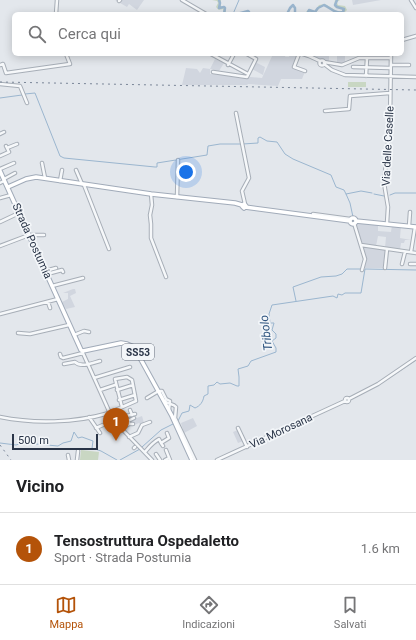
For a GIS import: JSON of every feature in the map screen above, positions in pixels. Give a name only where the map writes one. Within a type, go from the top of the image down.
[{"type":"main road","name":"Strada Postumia","points":[[0,172],[30,235],[74,335],[84,350]]},
{"type":"main road","points":[[8,187],[33,178],[45,179],[151,194],[235,203],[245,206],[350,220],[354,218],[355,222],[387,223],[415,227]]},
{"type":"main road","name":"SS53","points":[[84,350],[121,343],[129,344],[137,351],[159,392]]},
{"type":"main road","points":[[159,392],[169,405],[175,423],[192,460]]},
{"type":"main road","points":[[159,392],[179,430]]},
{"type":"street","points":[[56,12],[58,0]]},
{"type":"street","points":[[182,0],[203,12]]},
{"type":"street","points":[[411,0],[416,8]]},
{"type":"street","points":[[404,39],[416,36]]},
{"type":"street","points":[[0,65],[3,64],[6,73],[70,64],[67,56]]},
{"type":"street","points":[[214,56],[228,65],[248,74]]},
{"type":"street","points":[[228,65],[233,56]]},
{"type":"street","points":[[213,72],[247,77],[256,59],[251,56]]},
{"type":"street","points":[[298,56],[294,67],[304,71]]},
{"type":"street","points":[[308,56],[345,75],[416,77]]},
{"type":"street","points":[[322,63],[342,65],[359,58],[391,58]]},
{"type":"street","points":[[366,76],[367,58]]},
{"type":"street","name":"Via delle Caselle","points":[[387,223],[388,207],[384,183],[390,122],[391,58]]},
{"type":"street","points":[[353,67],[409,65]]},
{"type":"street","points":[[0,84],[20,86],[27,103]]},
{"type":"street","name":"Via delle Caselle","points":[[326,111],[349,109],[350,96],[390,93]]},
{"type":"street","points":[[236,113],[248,178],[242,191],[245,206]]},
{"type":"street","points":[[0,134],[4,132]]},
{"type":"street","points":[[0,156],[9,152],[7,147],[17,144]]},
{"type":"street","points":[[177,197],[178,160]]},
{"type":"street","points":[[0,172],[14,163]]},
{"type":"street","points":[[42,163],[45,179]]},
{"type":"street","points":[[60,181],[62,170]]},
{"type":"street","points":[[76,170],[109,249]]},
{"type":"street","points":[[0,183],[15,173]]},
{"type":"street","points":[[151,194],[151,238],[166,277]]},
{"type":"street","name":"Strada Postumia","points":[[0,198],[11,196]]},
{"type":"street","points":[[409,226],[410,212]]},
{"type":"street","points":[[0,222],[19,213]]},
{"type":"street","points":[[355,222],[365,259],[362,270]]},
{"type":"street","points":[[411,252],[415,227]]},
{"type":"street","points":[[0,246],[30,235],[44,236]]},
{"type":"street","points":[[361,246],[416,253]]},
{"type":"street","points":[[385,268],[387,250]]},
{"type":"street","points":[[402,264],[405,252]]},
{"type":"street","points":[[410,264],[416,264]]},
{"type":"street","points":[[46,272],[56,268]]},
{"type":"street","points":[[46,272],[62,270],[63,272]]},
{"type":"street","name":"Strada Postumia","points":[[52,286],[83,278]]},
{"type":"street","points":[[0,314],[58,299]]},
{"type":"street","points":[[48,302],[50,308]]},
{"type":"street","points":[[18,333],[30,334],[70,324]]},
{"type":"street","points":[[74,335],[84,331],[89,332]]},
{"type":"street","points":[[60,354],[62,358],[84,350]]},
{"type":"street","name":"Strada Postumia","points":[[84,350],[88,364],[114,421],[136,447],[141,448],[152,460]]},
{"type":"street","name":"Via Morosana","points":[[217,460],[345,401],[348,402],[349,399],[378,384],[416,358]]},
{"type":"street","points":[[64,364],[75,362],[80,365],[100,361]]},
{"type":"street","points":[[94,378],[130,367]]},
{"type":"street","points":[[0,416],[9,418],[53,420],[77,419],[110,412],[136,402],[132,380],[125,376],[115,379],[115,385],[122,407]]},
{"type":"street","points":[[100,390],[115,385]]},
{"type":"street","points":[[117,390],[132,385]]},
{"type":"street","points":[[147,398],[159,392]]},
{"type":"street","points":[[119,400],[135,395]]},
{"type":"street","points":[[169,405],[172,418]]},
{"type":"street","points":[[169,405],[176,409],[175,418],[192,460]]},
{"type":"street","points":[[130,410],[133,414],[126,416],[130,424]]},
{"type":"street","points":[[89,417],[100,433]]},
{"type":"street","points":[[128,421],[134,418]]},
{"type":"street","points":[[129,437],[138,433],[142,425],[150,422]]},
{"type":"street","points":[[114,431],[133,424]]},
{"type":"street","points":[[96,428],[103,425]]},
{"type":"street","points":[[238,428],[247,447]]},
{"type":"street","points":[[161,443],[169,438],[167,433]]},
{"type":"street","points":[[145,452],[149,445],[155,441],[159,440],[164,446]]},
{"type":"street","points":[[165,460],[169,459],[166,450]]},
{"type":"street","points":[[77,460],[78,451]]},
{"type":"street","points":[[156,454],[160,460]]},
{"type":"street","points":[[68,455],[69,460]]},
{"type":"shaded area","points":[[115,0],[144,0],[137,10],[129,4],[127,7]]},
{"type":"shaded area","points":[[352,0],[381,0],[353,5]]},
{"type":"shaded area","points":[[272,56],[296,56],[292,67],[294,68],[295,65],[306,69],[302,79],[281,79],[278,86],[248,84],[182,85],[186,68],[197,69],[200,73],[203,68],[210,69],[210,74],[262,78]]},
{"type":"shaded area","points":[[314,56],[329,56],[329,62],[322,62]]},
{"type":"shaded area","points":[[337,56],[345,56],[345,63],[337,63]]},
{"type":"shaded area","points":[[215,59],[224,63],[219,71],[210,69]]},
{"type":"shaded area","points":[[255,62],[265,67],[263,75],[252,69]]},
{"type":"shaded area","points":[[356,222],[378,223],[378,231],[391,232],[392,225],[401,226],[400,238],[411,240],[405,240],[404,243],[401,243],[400,250],[385,248],[386,237],[378,236],[376,246],[362,244]]},
{"type":"shaded area","points":[[363,247],[386,250],[385,268],[364,268],[366,260]]},
{"type":"shaded area","points":[[75,289],[76,293],[70,296],[75,307],[66,309],[62,302],[68,299],[68,293],[63,293]]},
{"type":"shaded area","points":[[142,416],[144,423],[141,425],[139,423],[134,425],[134,423],[130,424],[129,421]]},
{"type":"shaded area","points":[[193,418],[197,426],[184,433],[181,423]]},
{"type":"shaded area","points":[[238,430],[243,441],[238,443],[233,432]]},
{"type":"green space","points":[[212,0],[221,0],[221,6],[226,8],[226,12],[224,12],[223,9],[219,10],[216,7],[218,3],[217,1]]},
{"type":"green space","points":[[335,0],[340,0],[337,2],[338,5],[345,6],[347,10],[345,12],[336,12],[324,5],[319,8],[317,12],[306,12],[309,9],[315,11],[319,5],[325,4],[337,11],[342,11],[342,9],[334,6]]},
{"type":"green space","points":[[348,82],[366,82],[366,87],[348,87]]},
{"type":"green space","points":[[81,450],[99,452],[98,460],[80,460]]},
{"type":"waterway","points":[[219,0],[219,8],[224,7],[224,12]]},
{"type":"waterway","points":[[234,12],[239,0]]},
{"type":"waterway","points":[[337,0],[335,5],[344,9],[343,12]]},
{"type":"waterway","points":[[288,12],[293,5],[295,12]]},
{"type":"waterway","points":[[315,12],[318,8],[324,5],[340,12]]},
{"type":"waterway","points":[[308,12],[309,10],[315,12]]},
{"type":"waterway","points":[[244,12],[249,12]]},
{"type":"waterway","points":[[25,94],[35,93],[60,156],[64,158],[157,167],[157,163],[207,155],[208,146],[220,144],[241,144]]},
{"type":"waterway","points":[[0,98],[22,95]]},
{"type":"waterway","points":[[243,144],[258,143],[258,138],[260,137],[267,141],[277,142],[285,154],[293,159],[331,175],[336,187],[344,190],[346,194]]},
{"type":"waterway","points":[[353,217],[350,203],[346,194],[361,191],[372,193]]},
{"type":"waterway","points":[[390,195],[395,193],[416,193]]},
{"type":"waterway","points":[[374,194],[384,196]]},
{"type":"waterway","points":[[296,301],[293,287],[321,277],[336,276],[342,274],[347,269],[362,269]]},
{"type":"waterway","name":"Tribolo","points":[[178,421],[182,413],[189,411],[190,405],[195,408],[201,404],[204,396],[208,394],[208,386],[214,385],[217,382],[220,384],[230,383],[239,386],[238,369],[248,366],[251,361],[276,352],[276,348],[272,341],[276,338],[276,334],[272,330],[274,323],[270,323],[269,314],[272,305],[333,296],[337,298],[338,294],[342,295],[345,293],[361,293],[365,269],[416,270]]},
{"type":"waterway","points":[[380,384],[416,360]]},
{"type":"waterway","name":"Tribolo","points":[[142,447],[161,430],[173,424]]},
{"type":"waterway","name":"Tribolo","points":[[0,443],[16,445],[28,441],[36,444],[58,446],[71,441],[74,432],[78,438],[82,437],[93,441],[92,448],[117,460]]},
{"type":"waterway","name":"Tribolo","points":[[120,460],[140,449]]},
{"type":"railway","points":[[0,82],[416,90]]},
{"type":"railway","points":[[0,445],[11,460]]},
{"type":"place","name":"Tensostruttura Ospedaletto","points":[[116,441]]}]
